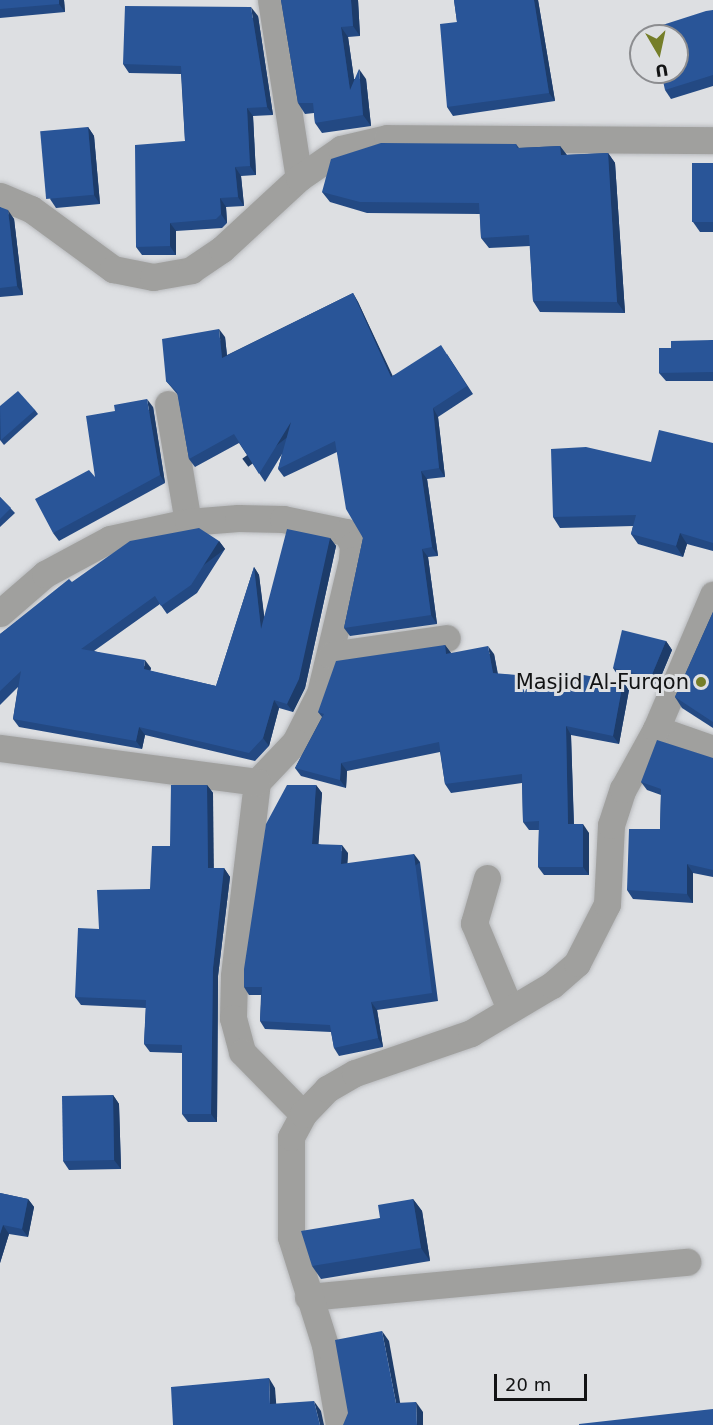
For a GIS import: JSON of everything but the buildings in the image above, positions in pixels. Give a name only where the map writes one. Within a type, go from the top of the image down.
[{"type":"street","points":[[271,0],[299,178]]},
{"type":"street","points":[[0,196],[30,209],[113,269],[153,277],[191,270],[222,249],[299,178],[341,149],[387,138],[713,140]]},
{"type":"street","points":[[168,404],[188,522]]},
{"type":"street","points":[[0,613],[45,574],[110,539],[188,522],[283,519],[346,532],[353,545],[352,560],[331,655],[307,722],[257,782],[233,1018],[242,1052],[303,1114]]},
{"type":"street","points":[[339,1425],[334,1382],[291,1237],[287,1201],[291,1137],[303,1114],[327,1089],[355,1073],[471,1033],[569,970],[596,935],[607,904],[611,825],[623,789],[656,729],[713,595]]},
{"type":"street","points":[[331,655],[447,638]]},
{"type":"street","points":[[656,729],[713,749]]},
{"type":"street","points":[[0,748],[257,782]]},
{"type":"street","points":[[487,878],[474,923],[510,1009]]},
{"type":"street","points":[[308,1298],[687,1262]]},
{"type":"place","name":"Masjid Al-Furqon","points":[[701,682]]}]
